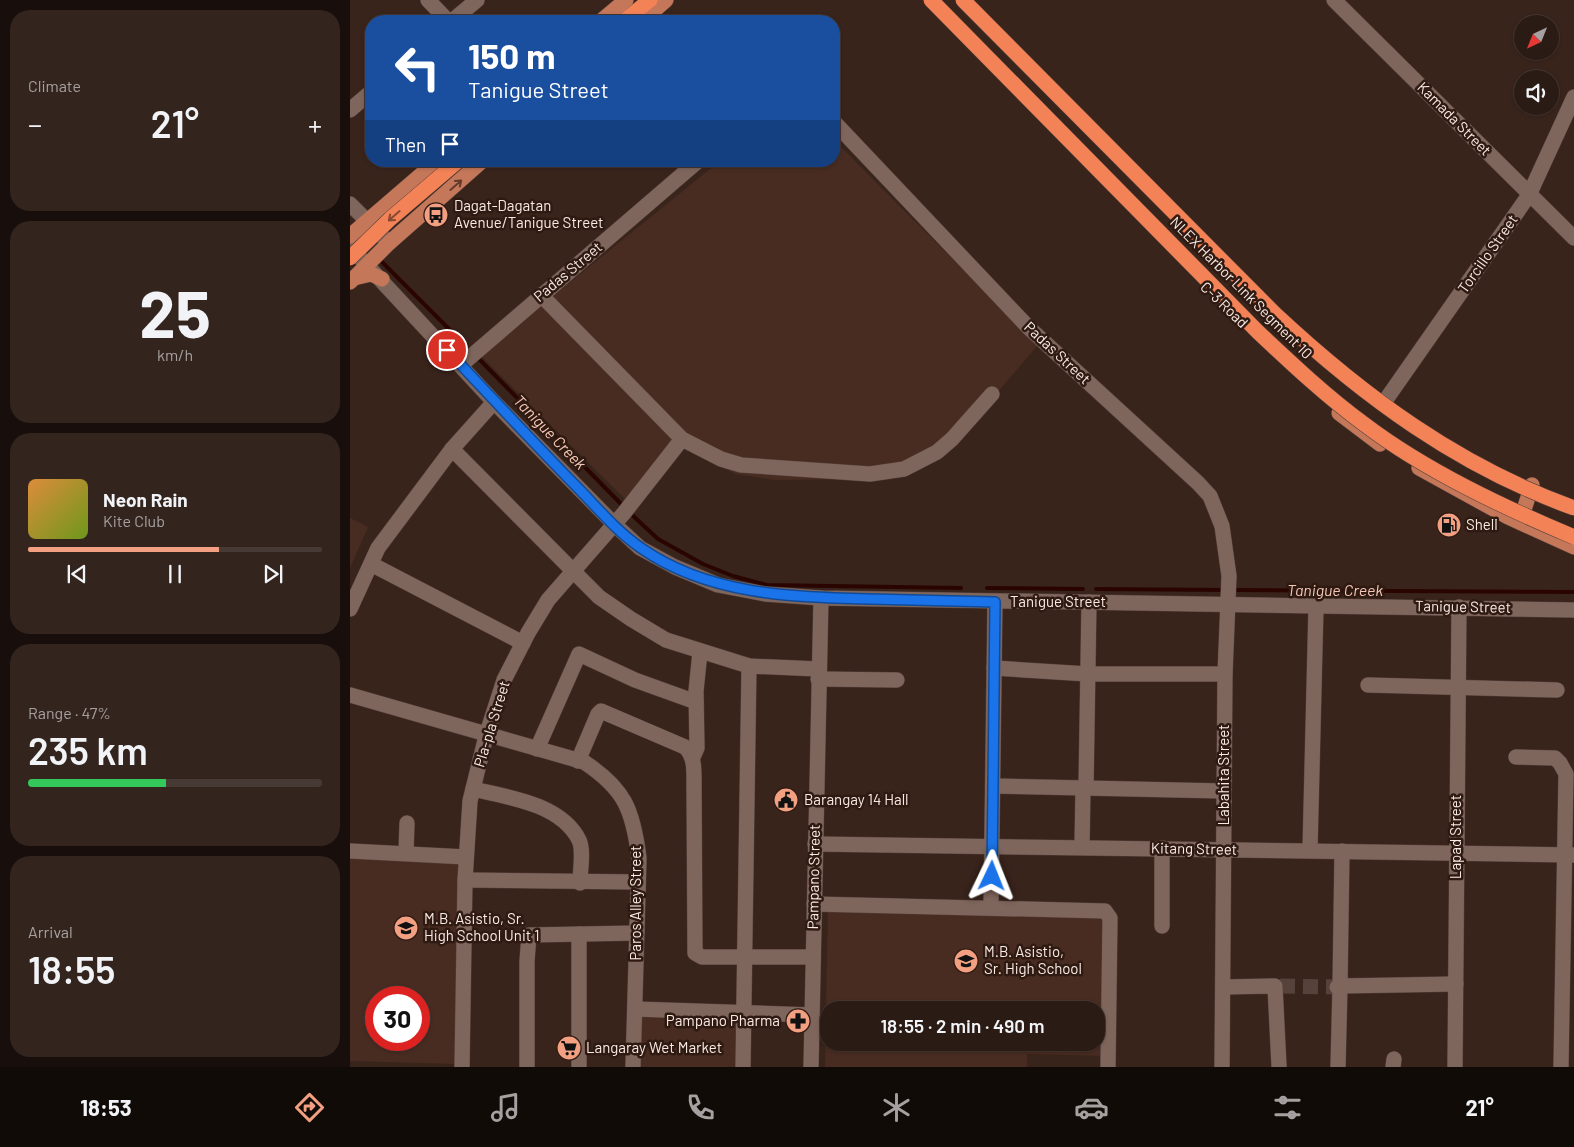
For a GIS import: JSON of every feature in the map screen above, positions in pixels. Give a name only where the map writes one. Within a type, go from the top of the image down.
[{"type":"highway","points":[[631,15],[650,0]]},
{"type":"highway","name":"NLEX Harbor Link Segment 10","points":[[931,0],[1258,332],[1312,383],[1366,426],[1447,477],[1516,513],[1574,537]]},
{"type":"highway","name":"NLEX Harbor Link Segment 10","points":[[963,0],[1274,313],[1323,359],[1382,406],[1457,455],[1533,493],[1574,508]]},
{"type":"highway","points":[[350,258],[390,219],[451,167]]},
{"type":"main road","points":[[608,15],[626,0]]},
{"type":"main road","points":[[649,15],[666,0]]},
{"type":"main road","name":"C-3 Road","points":[[922,0],[1140,223],[1308,387],[1359,430],[1436,480],[1520,522],[1574,546]]},
{"type":"main road","points":[[972,0],[1330,357],[1385,400],[1462,450],[1532,485],[1574,500]]},
{"type":"main road","points":[[350,236],[430,167]]},
{"type":"main road","points":[[352,280],[389,243],[475,167]]},
{"type":"main road","points":[[352,280],[371,274],[382,279]]},
{"type":"main road","points":[[1520,522],[1532,485]]},
{"type":"street","points":[[428,0],[442,15]]},
{"type":"street","points":[[459,15],[476,0]]},
{"type":"street","name":"Kamada Street","points":[[1334,0],[1574,238]]},
{"type":"street","points":[[350,110],[365,97]]},
{"type":"street","name":"Torcillo Street","points":[[1385,400],[1529,195],[1574,97]]},
{"type":"street","name":"Padas Street","points":[[840,128],[1029,328],[1210,496],[1222,526],[1230,576],[1228,599]]},
{"type":"street","name":"Padas Street","points":[[461,365],[691,167]]},
{"type":"street","points":[[350,204],[389,243]]},
{"type":"street","name":"Tanigue Street","points":[[350,247],[382,279],[494,402],[640,548],[675,567],[718,584],[765,594],[821,598],[995,602],[1228,599],[1316,607],[1459,607],[1574,610]]},
{"type":"street","points":[[541,295],[682,439],[721,459],[741,465],[870,474],[904,469],[936,452],[952,439],[992,394]]},
{"type":"street","points":[[350,609],[378,548],[452,449],[494,402]]},
{"type":"street","name":"Pla-pla Street","points":[[462,1067],[465,880],[473,789],[486,736],[504,680],[548,600],[572,570],[614,524],[682,439]]},
{"type":"street","points":[[452,449],[600,597],[631,619],[666,640],[749,666],[897,680]]},
{"type":"street","points":[[371,564],[523,643]]},
{"type":"street","name":"Pampano Street","points":[[811,1067],[821,598]]},
{"type":"street","name":"Labahita Street","points":[[1222,1067],[1224,987],[1223,791],[1228,599]]},
{"type":"street","points":[[991,906],[995,602]]},
{"type":"street","points":[[1082,847],[1089,602]]},
{"type":"street","points":[[1310,850],[1316,607]]},
{"type":"street","name":"Lapad Street","points":[[1455,1067],[1455,852],[1459,607]]},
{"type":"street","points":[[700,652],[696,702],[697,748],[693,757],[696,821],[694,894],[696,955],[702,957],[744,958],[813,957]]},
{"type":"street","points":[[537,749],[579,654],[635,680],[696,702]]},
{"type":"street","points":[[743,1067],[749,666]]},
{"type":"street","points":[[994,668],[1088,674],[1225,674]]},
{"type":"street","points":[[1368,685],[1557,690]]},
{"type":"street","name":"Paros Alley Street","points":[[350,695],[486,736],[578,761],[601,774],[617,789],[628,807],[635,827],[638,858],[633,1067]]},
{"type":"street","points":[[578,761],[601,711],[685,747],[693,757]]},
{"type":"street","points":[[1516,757],[1555,758],[1564,770],[1569,855],[1561,1067]]},
{"type":"street","points":[[992,786],[1223,791]]},
{"type":"street","points":[[473,789],[526,802],[548,811],[570,827],[580,842],[580,883]]},
{"type":"street","points":[[406,853],[407,823]]},
{"type":"street","name":"Kitang Street","points":[[815,844],[1569,855]]},
{"type":"street","points":[[1162,848],[1162,926]]},
{"type":"street","points":[[350,851],[466,857]]},
{"type":"street","points":[[1338,1067],[1342,851]]},
{"type":"street","points":[[465,880],[580,883],[638,882]]},
{"type":"street","points":[[814,904],[991,906],[1102,910],[1108,912],[1110,918],[1108,1067]]},
{"type":"street","points":[[579,934],[579,1067]]},
{"type":"street","points":[[527,1067],[529,936],[637,934]]},
{"type":"street","points":[[1338,986],[1456,984]]},
{"type":"street","points":[[1224,987],[1278,986],[1280,1066]]},
{"type":"street","points":[[635,1009],[812,1015]]},
{"type":"shaded area","points":[[840,146],[1038,345],[949,449],[867,479],[775,480],[735,474],[681,445],[635,509],[480,355],[713,167],[840,167]]},
{"type":"shaded area","points":[[350,518],[368,527],[350,568]]},
{"type":"shaded area","name":"M.B. Asistio, Sr. High School Unit 1","points":[[350,856],[463,859],[459,1064],[350,1061]]},
{"type":"shaded area","name":"M.B. Asistio, Sr. High School","points":[[828,906],[1106,912],[1105,1056],[1027,1054],[1027,1067],[825,1067],[825,1051],[1105,1051],[1105,1001],[826,1001]]},
{"type":"shaded area","points":[[639,1011],[741,1015],[740,1067],[637,1067]]},
{"type":"waterway","name":"Tanigue Creek","points":[[382,262],[466,346]]},
{"type":"waterway","name":"Tanigue Creek","points":[[479,359],[622,505]]},
{"type":"waterway","name":"Tanigue Creek","points":[[630,513],[658,539],[703,564],[733,576],[767,585],[961,588]]},
{"type":"waterway","name":"Tanigue Creek","points":[[987,588],[1083,589]]},
{"type":"waterway","name":"Tanigue Creek","points":[[1096,589],[1226,590]]},
{"type":"waterway","name":"Tanigue Creek","points":[[1233,590],[1574,592]]},
{"type":"tunnel","points":[[1280,986],[1337,987]]},
{"type":"place","name":"Dagat-Dagatan Avenue/Tanigue Street","points":[[436,215]]},
{"type":"place","name":"Shell","points":[[1449,525]]},
{"type":"place","name":"Barangay 14 Hall","points":[[786,800]]},
{"type":"place","name":"M.B. Asistio, Sr. High School Unit 1","points":[[406,928]]},
{"type":"place","name":"M.B. Asistio, Sr. High School","points":[[966,961]]},
{"type":"place","name":"Pampano Pharma","points":[[798,1021]]},
{"type":"place","name":"Langaray Wet Market","points":[[569,1048]]},
{"type":"route","points":[[447,350],[494,402],[614,524],[640,548],[675,567],[718,584],[765,594],[821,598],[995,602],[992,876]]}]
